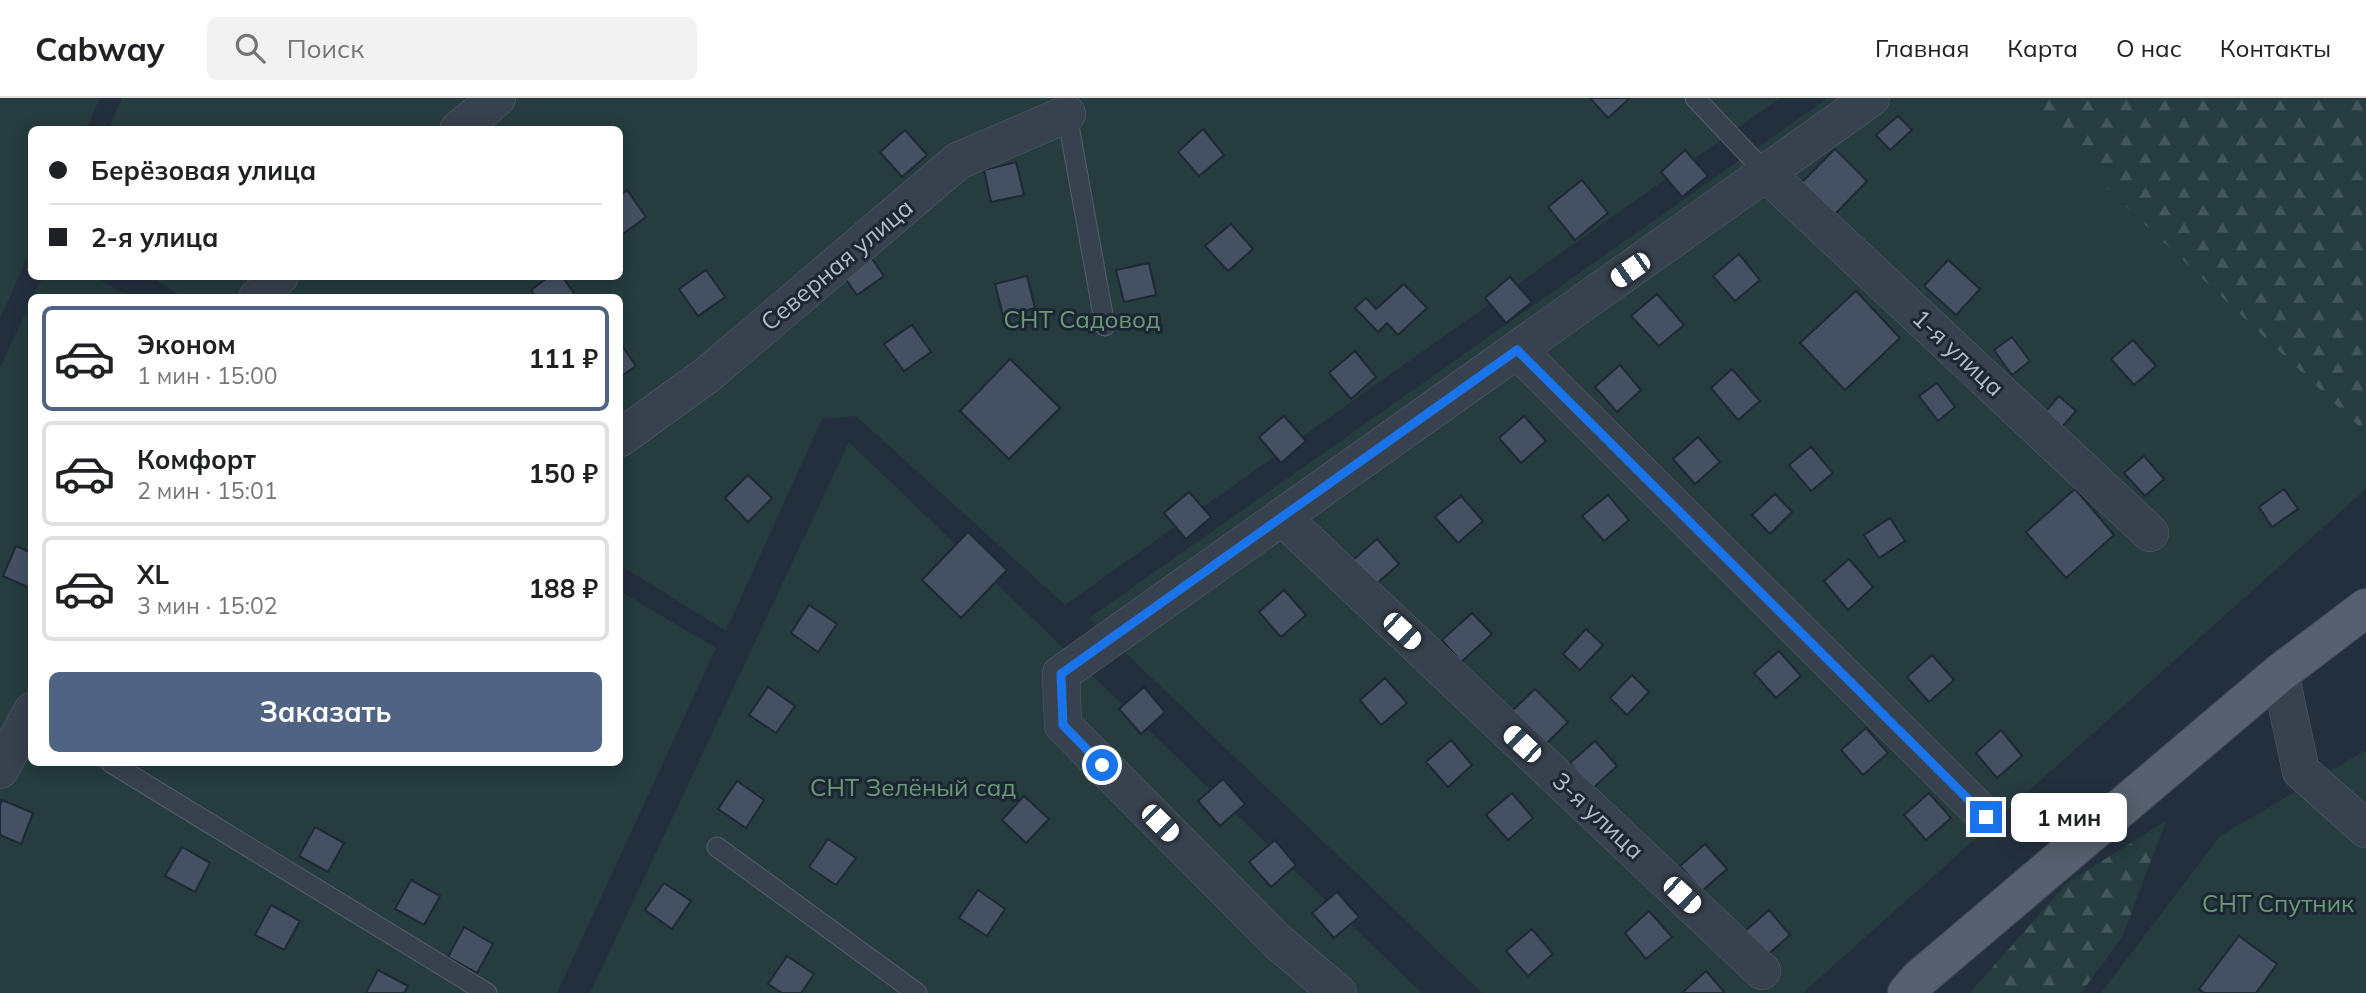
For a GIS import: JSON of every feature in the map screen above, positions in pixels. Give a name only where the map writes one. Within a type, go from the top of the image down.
[{"type":"main road","points":[[1907,993],[1919,979],[2280,673],[2366,608]]},
{"type":"street","points":[[463,126],[496,98]]},
{"type":"street","points":[[1338,993],[1277,941],[1063,725],[1061,674],[1871,98]]},
{"type":"street","name":"Северная улица","points":[[623,436],[707,375],[958,161],[1065,106]]},
{"type":"street","name":"1-я улица","points":[[1766,173],[2150,533]]},
{"type":"street","points":[[261,294],[276,280]]},
{"type":"street","points":[[1517,350],[1986,817]]},
{"type":"street","name":"3-я улица","points":[[1282,517],[1762,971]]},
{"type":"street","points":[[2280,673],[2301,771],[2366,829]]},
{"type":"street","points":[[0,769],[28,718]]},
{"type":"lane","points":[[1695,98],[1766,173]]},
{"type":"lane","points":[[1065,106],[1105,326]]},
{"type":"lane","points":[[116,766],[487,993]]},
{"type":"lane","points":[[717,847],[917,993]]},
{"type":"green space","points":[[0,98],[100,98],[87,126],[28,126],[28,256],[0,319]]},
{"type":"green space","name":"СНТ Садовод","points":[[122,98],[1780,98],[1065,605],[856,416],[822,419],[726,631],[623,567],[623,294],[179,294],[156,280],[623,280],[623,126],[110,126]]},
{"type":"green space","points":[[1828,98],[2011,98],[2366,433],[2366,489],[1803,993],[1482,993],[1089,618]]},
{"type":"green space","points":[[1959,98],[2366,98],[2366,432],[2225,372]]},
{"type":"green space","points":[[42,280],[100,280],[125,294],[34,294]]},
{"type":"green space","points":[[28,307],[28,766],[623,766],[623,593],[716,648],[557,993],[0,993],[0,368]]},
{"type":"green space","name":"СНТ Зелёный сад","points":[[849,442],[1422,993],[590,993]]},
{"type":"green space","name":"СНТ Спутник","points":[[2366,750],[2366,993],[2101,993],[2220,836]]},
{"type":"green space","points":[[2166,821],[2122,937],[2081,993],[1970,993],[2068,882]]},
{"type":"building","points":[[1590,98],[1630,98],[1608,118]]},
{"type":"building","points":[[1898,116],[1912,130],[1890,150],[1876,135]]},
{"type":"building","points":[[1203,129],[1224,155],[1199,176],[1178,152]]},
{"type":"building","points":[[905,130],[927,155],[902,177],[880,152]]},
{"type":"building","points":[[1835,149],[1867,181],[1834,215],[1801,183]]},
{"type":"building","points":[[1685,150],[1708,176],[1682,197],[1661,172]]},
{"type":"building","points":[[1016,162],[1024,195],[991,202],[984,170]]},
{"type":"building","points":[[1582,180],[1608,213],[1575,240],[1548,207]]},
{"type":"building","points":[[627,190],[646,217],[623,234],[623,193]]},
{"type":"building","points":[[1231,224],[1253,249],[1228,271],[1205,246]]},
{"type":"building","points":[[865,249],[884,276],[857,295],[838,268]]},
{"type":"building","points":[[1739,254],[1760,280],[1735,301],[1713,276]]},
{"type":"building","points":[[1948,260],[1980,289],[1956,315],[1924,286]]},
{"type":"building","points":[[1149,263],[1156,295],[1124,302],[1116,270]]},
{"type":"building","points":[[706,270],[725,297],[698,316],[679,289]]},
{"type":"building","points":[[1027,276],[1035,308],[1003,316],[995,284]]},
{"type":"building","points":[[1510,277],[1532,302],[1506,323],[1485,298]]},
{"type":"building","points":[[545,280],[565,280],[574,294],[534,294],[531,290]]},
{"type":"building","points":[[1404,284],[1427,308],[1398,335],[1387,323],[1378,332],[1355,308],[1366,298],[1376,309]]},
{"type":"building","points":[[1856,291],[1900,338],[1845,390],[1800,343]]},
{"type":"building","points":[[1657,294],[1684,325],[1659,346],[1631,316]]},
{"type":"building","points":[[912,325],[931,352],[904,371],[884,344]]},
{"type":"building","points":[[2012,337],[2030,361],[2012,375],[1994,350]]},
{"type":"building","points":[[2133,340],[2156,366],[2134,385],[2111,359]]},
{"type":"building","points":[[623,347],[636,366],[623,375]]},
{"type":"building","points":[[1355,351],[1376,377],[1351,399],[1329,373]]},
{"type":"building","points":[[1010,359],[1060,408],[1009,459],[960,411]]},
{"type":"building","points":[[1620,365],[1641,390],[1617,412],[1595,387]]},
{"type":"building","points":[[1732,369],[1760,401],[1738,420],[1711,388]]},
{"type":"building","points":[[1937,383],[1955,407],[1938,421],[1919,396]]},
{"type":"building","points":[[2059,396],[2076,411],[2055,435],[2038,420]]},
{"type":"building","points":[[1284,416],[1306,441],[1281,463],[1259,437]]},
{"type":"building","points":[[1524,416],[1546,441],[1521,463],[1499,438]]},
{"type":"building","points":[[1698,437],[1720,462],[1695,484],[1673,459]]},
{"type":"building","points":[[1811,447],[1833,473],[1811,491],[1789,465]]},
{"type":"building","points":[[2144,456],[2164,479],[2145,496],[2124,473]]},
{"type":"building","points":[[748,475],[772,498],[748,522],[725,498]]},
{"type":"building","points":[[2075,489],[2114,535],[2066,578],[2026,532]]},
{"type":"building","points":[[2284,489],[2298,509],[2272,527],[2259,507]]},
{"type":"building","points":[[1189,492],[1211,517],[1186,539],[1164,513]]},
{"type":"building","points":[[1775,494],[1792,512],[1770,534],[1752,515]]},
{"type":"building","points":[[1608,495],[1629,520],[1604,541],[1582,516]]},
{"type":"building","points":[[1461,496],[1483,521],[1458,543],[1435,517]]},
{"type":"building","points":[[1890,518],[1905,541],[1879,558],[1864,535]]},
{"type":"building","points":[[968,532],[1007,570],[961,618],[922,580]]},
{"type":"building","points":[[1377,539],[1399,564],[1374,586],[1352,561]]},
{"type":"building","points":[[16,546],[28,551],[28,587],[3,576]]},
{"type":"building","points":[[1849,559],[1873,587],[1848,610],[1824,581]]},
{"type":"building","points":[[1284,590],[1306,615],[1281,637],[1259,612]]},
{"type":"building","points":[[809,605],[837,624],[818,652],[791,633]]},
{"type":"building","points":[[1472,613],[1492,634],[1461,662],[1442,640]]},
{"type":"building","points":[[1586,629],[1603,645],[1580,670],[1563,654]]},
{"type":"building","points":[[1779,651],[1801,676],[1776,698],[1754,673]]},
{"type":"building","points":[[1932,655],[1954,680],[1929,702],[1907,677]]},
{"type":"building","points":[[1632,675],[1649,692],[1627,715],[1610,698]]},
{"type":"building","points":[[1385,678],[1407,703],[1381,725],[1360,700]]},
{"type":"building","points":[[768,687],[795,706],[776,733],[749,715]]},
{"type":"building","points":[[1144,687],[1165,712],[1141,734],[1119,709]]},
{"type":"building","points":[[1535,689],[1568,722],[1545,745],[1511,712]]},
{"type":"building","points":[[1866,728],[1888,753],[1863,775],[1841,750]]},
{"type":"building","points":[[2001,730],[2022,756],[1997,778],[1976,753]]},
{"type":"building","points":[[1451,740],[1472,765],[1448,787],[1426,762]]},
{"type":"building","points":[[1595,741],[1617,766],[1592,789],[1570,763]]},
{"type":"building","points":[[1223,779],[1245,804],[1220,826],[1198,801]]},
{"type":"building","points":[[737,781],[764,800],[746,828],[718,809]]},
{"type":"building","points":[[1512,793],[1533,818],[1508,840],[1486,815]]},
{"type":"building","points":[[1929,793],[1951,818],[1926,840],[1904,815]]},
{"type":"building","points":[[1024,796],[1049,819],[1026,843],[1002,820]]},
{"type":"building","points":[[2,800],[33,813],[21,844],[0,835]]},
{"type":"building","points":[[315,827],[344,843],[328,872],[299,856]]},
{"type":"building","points":[[828,839],[856,858],[836,885],[809,867]]},
{"type":"building","points":[[1275,840],[1296,865],[1271,887],[1249,862]]},
{"type":"building","points":[[1705,844],[1727,869],[1702,891],[1680,866]]},
{"type":"building","points":[[182,847],[210,863],[195,892],[165,876]]},
{"type":"building","points":[[411,880],[440,896],[424,925],[395,909]]},
{"type":"building","points":[[664,883],[691,901],[672,929],[645,910]]},
{"type":"building","points":[[978,890],[1005,909],[987,936],[959,918]]},
{"type":"building","points":[[1337,892],[1359,917],[1334,938],[1312,913]]},
{"type":"building","points":[[271,905],[300,921],[284,950],[255,935]]},
{"type":"building","points":[[1769,910],[1790,935],[1765,957],[1744,932]]},
{"type":"building","points":[[1649,911],[1672,937],[1646,959],[1625,933]]},
{"type":"building","points":[[464,927],[493,944],[477,973],[448,957]]},
{"type":"building","points":[[1532,929],[1553,954],[1528,976],[1506,951]]},
{"type":"building","points":[[2239,936],[2277,964],[2256,993],[2204,993],[2199,989]]},
{"type":"building","points":[[787,956],[814,974],[801,993],[782,993],[768,984]]},
{"type":"building","points":[[378,970],[408,986],[404,993],[366,993]]},
{"type":"building","points":[[1706,971],[1725,993],[1682,993]]},
{"type":"route","points":[[1102,765],[1063,725],[1061,674],[1517,350],[1986,817]]}]
